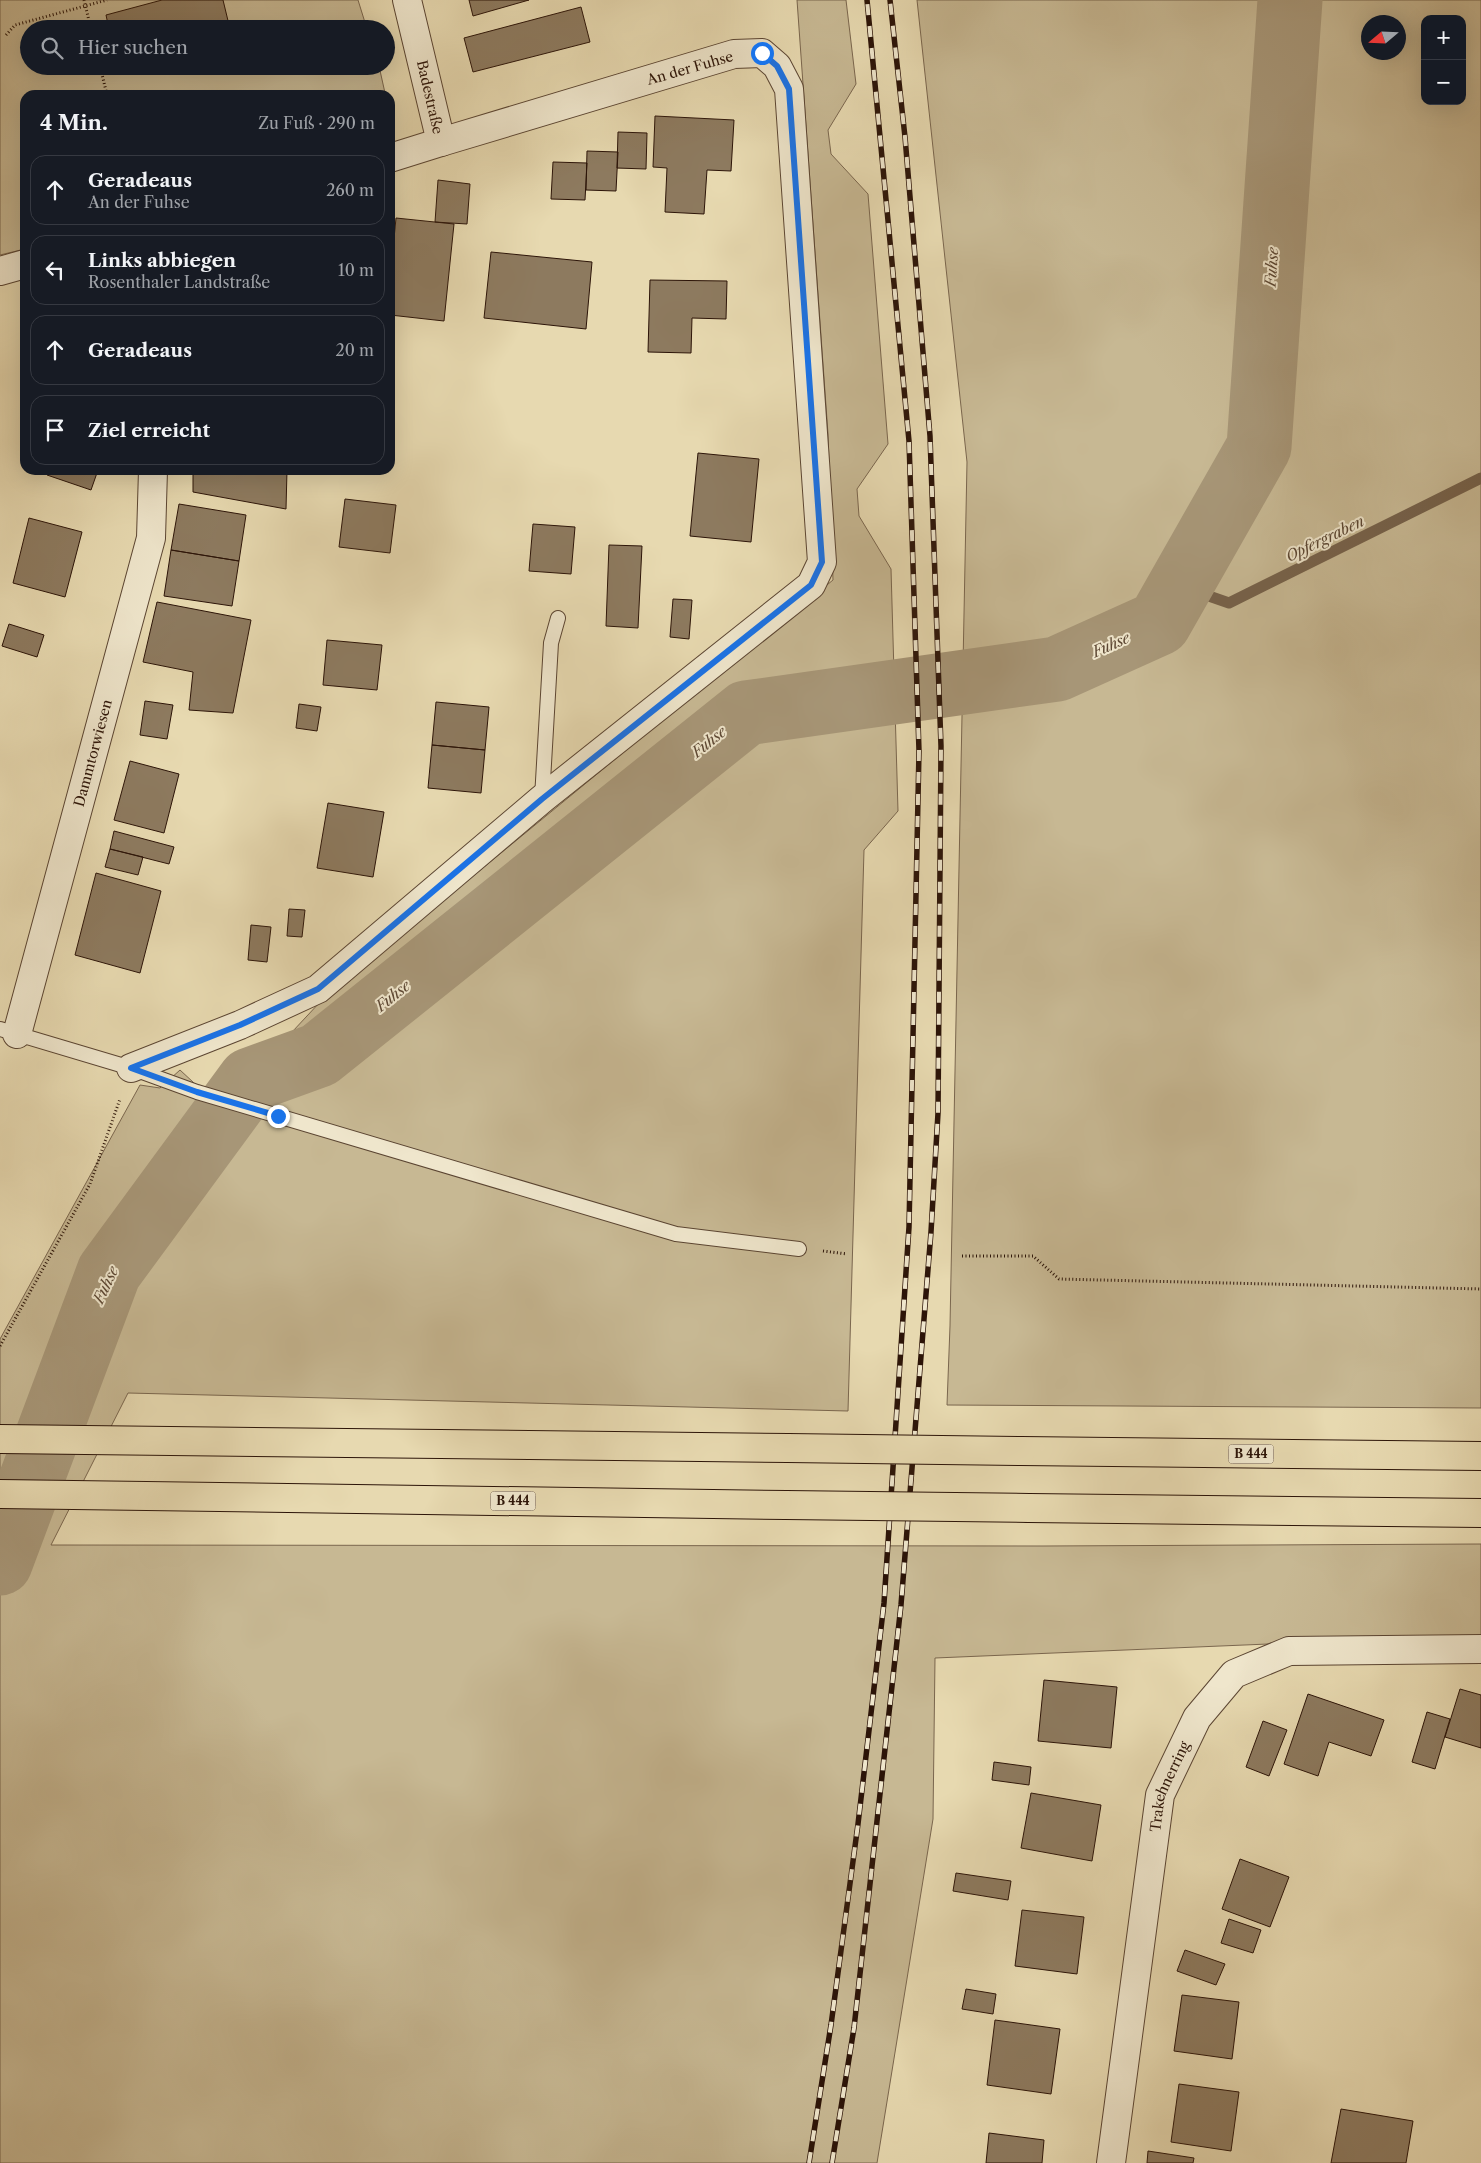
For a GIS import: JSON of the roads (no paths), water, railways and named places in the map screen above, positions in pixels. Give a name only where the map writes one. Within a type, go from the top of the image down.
[{"type":"highway","name":"B 444","points":[[0,1439],[1481,1456]]},
{"type":"highway","name":"B 444","points":[[0,1494],[1481,1513]]},
{"type":"street","name":"Badestraße","points":[[395,156],[441,142],[407,0]]},
{"type":"street","name":"An der Fuhse","points":[[131,1068],[240,1025],[318,989],[542,799],[811,585],[822,562],[789,89],[777,66],[762,53],[734,54],[441,142]]},
{"type":"street","points":[[0,270],[20,265]]},
{"type":"street","name":"Dammtorwiesen","points":[[8,1032],[150,538],[152,475]]},
{"type":"street","name":"Trakehnerring","points":[[1111,2163],[1160,1795],[1197,1718],[1234,1674],[1289,1651],[1481,1649]]},
{"type":"lane","points":[[542,799],[552,643],[558,618]]},
{"type":"lane","points":[[8,1032],[131,1068],[197,1092],[676,1234],[798,1249]]},
{"type":"waterway","name":"Fuhse","points":[[0,1563],[109,1272],[250,1080],[319,1055],[746,713],[1057,669],[1159,623],[1259,447],[1290,0]]},
{"type":"waterway","name":"Opfergraben","points":[[1180,586],[1229,603],[1481,478]]},
{"type":"railway","points":[[809,2163],[831,2025],[858,1824],[884,1603],[909,1227],[919,751],[909,441],[867,0]]},
{"type":"railway","points":[[832,2163],[854,2028],[901,1605],[931,1232],[938,1113],[941,746],[930,436],[905,137],[890,0]]}]
